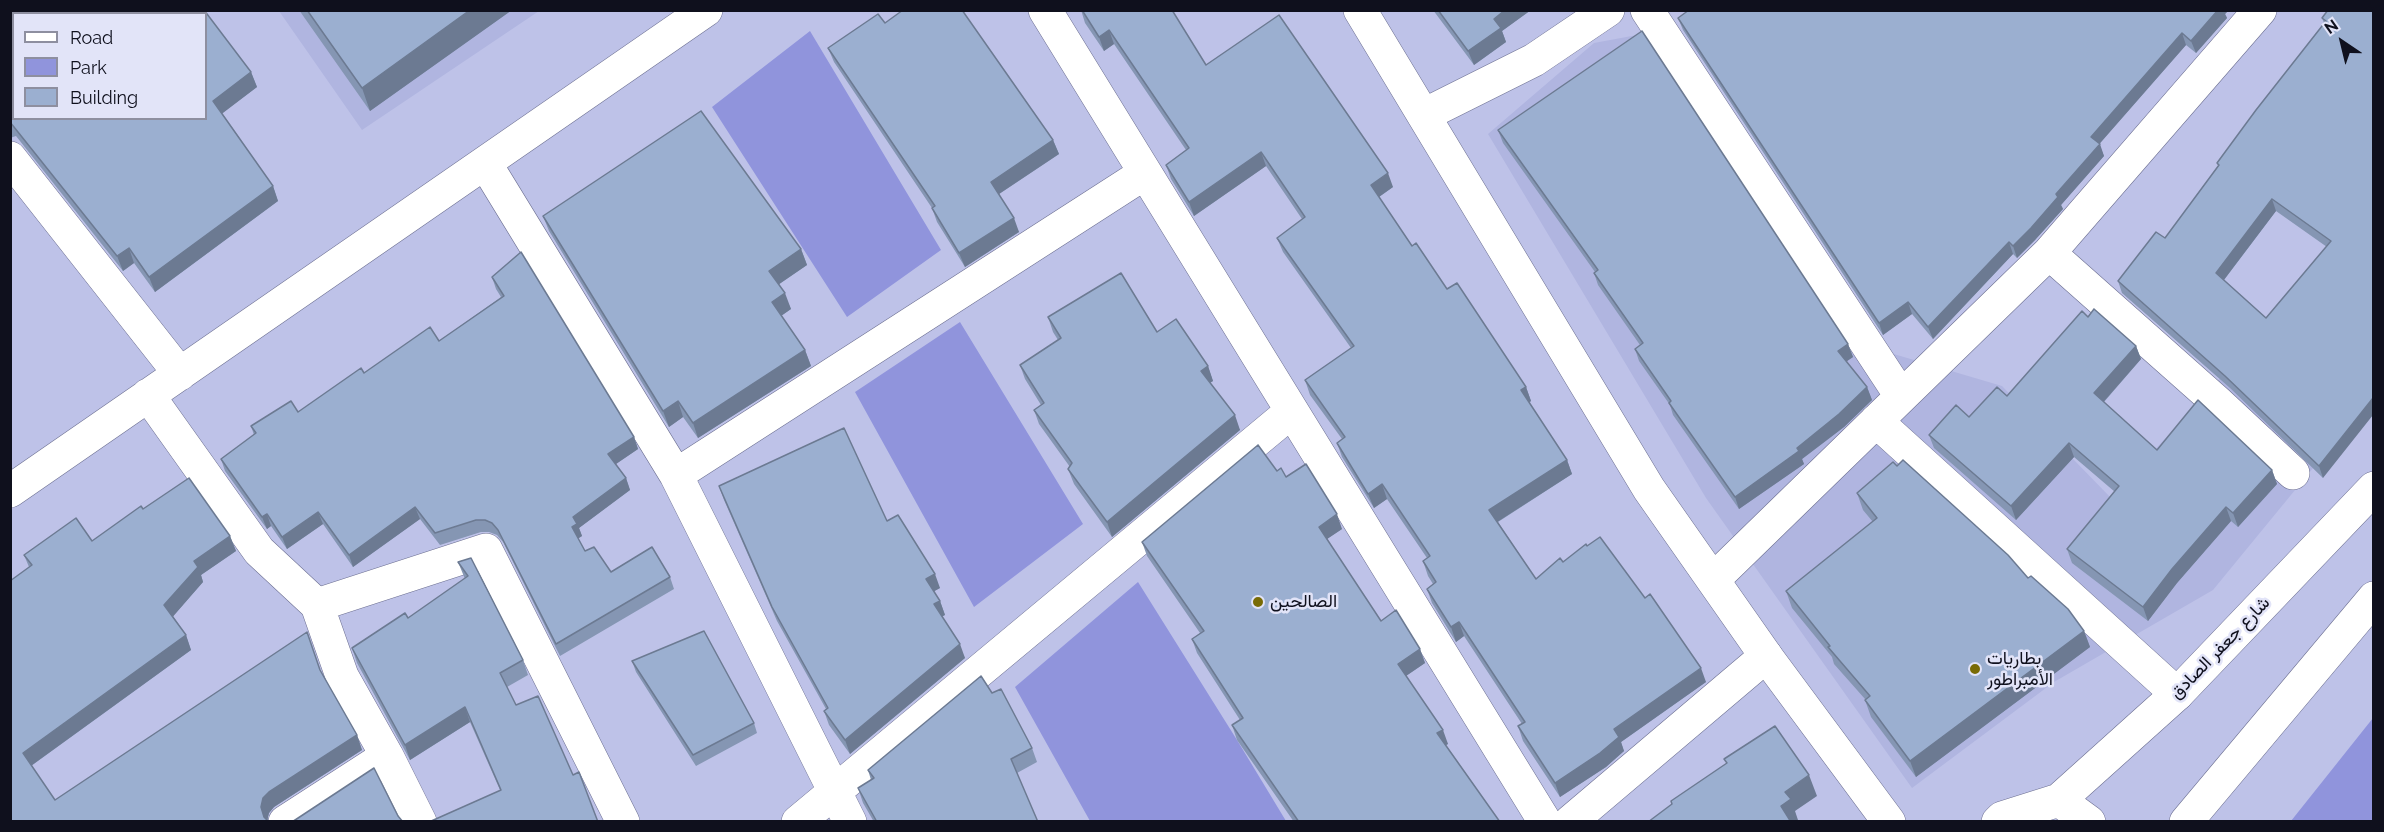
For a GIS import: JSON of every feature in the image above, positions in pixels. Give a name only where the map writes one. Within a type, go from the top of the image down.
[{"type":"street","points":[[10,491],[706,10]]},
{"type":"street","points":[[1045,10],[1545,822]]},
{"type":"street","points":[[1360,10],[1649,489],[1766,656],[1889,822]]},
{"type":"street","points":[[1424,115],[1534,60],[1608,10]]},
{"type":"street","points":[[1647,10],[1901,396]]},
{"type":"street","points":[[1714,579],[2049,253],[2260,10]]},
{"type":"street","points":[[10,158],[180,374]]},
{"type":"street","points":[[485,163],[676,475],[850,822]]},
{"type":"street","points":[[676,475],[1145,172]]},
{"type":"street","points":[[2049,253],[2217,402],[2293,473]]},
{"type":"street","points":[[148,395],[259,551],[316,605],[342,676],[387,756],[420,822]]},
{"type":"street","points":[[798,822],[1292,411]]},
{"type":"street","points":[[1876,421],[2177,694]]},
{"type":"street","name":"شارع جعفر الصادق","points":[[2059,800],[2177,694],[2373,488]]},
{"type":"street","points":[[316,605],[486,550],[623,822]]},
{"type":"street","points":[[2186,822],[2373,598]]},
{"type":"street","points":[[1570,822],[1766,656]]},
{"type":"street","points":[[285,822],[387,756]]},
{"type":"street","points":[[1998,822],[2002,818],[2059,800],[2089,822]]},
{"type":"shaded area","points":[[279,11],[539,11],[362,130]]},
{"type":"shaded area","points":[[1648,33],[1870,347],[2002,386],[2111,498],[2373,210],[2373,395],[2213,590],[2054,682],[1912,788],[1706,498],[1488,134],[1594,43]]},
{"type":"green space","points":[[810,31],[941,250],[847,317],[712,107]]},
{"type":"green space","points":[[960,322],[1083,524],[974,607],[855,392]]},
{"type":"green space","points":[[1138,582],[1286,821],[1090,821],[1015,687]]},
{"type":"green space","points":[[2373,718],[2373,821],[2291,821]]},
{"type":"building","points":[[10,10],[20,12],[12,12],[12,120],[207,120],[207,14],[251,72],[213,101],[273,186],[149,277],[129,248],[117,256],[10,122]]},
{"type":"building","points":[[175,10],[204,10],[206,12],[173,12]]},
{"type":"building","points":[[307,10],[470,10],[362,88]]},
{"type":"building","points":[[903,10],[962,10],[1053,140],[991,182],[1014,218],[959,253],[932,208],[935,206],[828,48],[878,14],[885,23]]},
{"type":"building","points":[[1082,10],[1172,10],[1206,65],[1279,15],[1388,173],[1371,185],[1412,246],[1416,243],[1447,289],[1457,283],[1526,387],[1521,390],[1567,460],[1489,510],[1536,579],[1560,558],[1563,562],[1586,544],[1587,546],[1600,537],[1645,598],[1650,594],[1701,668],[1614,729],[1619,737],[1600,753],[1555,783],[1518,726],[1525,722],[1459,622],[1451,627],[1427,589],[1436,582],[1423,561],[1430,556],[1382,484],[1368,494],[1337,443],[1345,437],[1305,380],[1354,346],[1277,238],[1305,217],[1261,152],[1189,202],[1166,165],[1189,148],[1109,30],[1099,37]]},
{"type":"building","points":[[1438,10],[1505,10],[1494,19],[1501,28],[1468,51]]},
{"type":"building","points":[[1689,10],[2218,10],[2191,41],[2182,33],[2091,137],[2100,144],[2056,194],[2058,197],[2013,246],[2009,242],[1928,327],[1908,302],[1879,323],[1678,18]]},
{"type":"building","points":[[2328,10],[2373,10],[2373,398],[2319,466],[2225,376],[2118,281],[2156,232],[2165,238],[2256,110],[2326,21],[2322,18]],"holes":[[[2272,199],[2331,241],[2266,318],[2216,273]]]},
{"type":"building","points":[[1642,31],[1848,344],[1838,351],[1867,387],[1839,414],[1797,448],[1799,451],[1735,497],[1669,403],[1671,401],[1635,349],[1643,343],[1594,273],[1598,270],[1498,130]]},
{"type":"building","points":[[701,111],[801,249],[769,271],[785,293],[772,302],[805,350],[693,423],[678,401],[663,411],[543,216]]},
{"type":"building","points":[[521,252],[634,437],[608,454],[626,478],[573,517],[577,524],[572,527],[585,551],[594,547],[611,572],[652,547],[670,577],[556,644],[498,530],[492,523],[476,520],[435,533],[415,507],[349,555],[318,512],[282,537],[267,514],[262,517],[221,459],[256,433],[251,426],[291,401],[298,412],[361,368],[364,373],[430,327],[439,341],[504,296],[492,277]]},
{"type":"building","points":[[1121,273],[1157,332],[1176,319],[1208,366],[1201,371],[1235,415],[1107,522],[1068,469],[1072,463],[1034,410],[1044,403],[1020,365],[1061,338],[1048,317]]},
{"type":"building","points":[[2094,309],[2136,346],[2094,393],[2157,450],[2198,400],[2272,470],[2233,513],[2226,507],[2172,569],[2143,607],[2067,549],[2119,486],[2069,443],[2011,506],[1929,435],[1956,405],[1969,417],[1997,387],[2007,396],[2082,311],[2088,317]]},
{"type":"building","points":[[844,428],[887,521],[898,515],[935,574],[926,579],[940,601],[934,604],[960,644],[845,740],[824,711],[828,708],[772,607],[719,486]]},
{"type":"building","points":[[1258,445],[1277,471],[1281,468],[1286,477],[1306,464],[1337,514],[1319,527],[1381,621],[1396,610],[1420,649],[1398,664],[1443,730],[1437,733],[1500,822],[1299,822],[1232,725],[1243,718],[1192,639],[1204,631],[1142,542]]},
{"type":"building","points":[[1903,460],[2008,555],[2028,578],[2031,576],[2068,609],[2084,631],[1910,761],[1865,700],[1870,696],[1828,647],[1830,646],[1786,591],[1877,518],[1857,493],[1893,462],[1897,466]]},
{"type":"building","points":[[189,478],[230,536],[194,561],[198,567],[164,605],[186,635],[23,753],[55,800],[307,632],[320,670],[357,735],[269,792],[263,798],[261,807],[264,817],[269,822],[10,822],[10,581],[32,565],[24,555],[76,518],[92,541],[141,506],[143,509]]},
{"type":"building","points":[[471,558],[523,660],[500,673],[516,705],[538,696],[573,775],[579,772],[598,822],[429,822],[501,790],[465,707],[405,745],[352,648],[405,613],[408,618],[468,576],[458,562]]},
{"type":"building","points":[[704,631],[754,723],[693,755],[632,661]]},
{"type":"building","points":[[981,676],[992,693],[1001,689],[1032,748],[1011,759],[1038,822],[877,822],[858,788],[874,778],[868,770]]},
{"type":"building","points":[[1775,726],[1809,775],[1785,792],[1791,799],[1781,806],[1791,822],[1648,822],[1672,804],[1671,801],[1727,763],[1724,759]]},
{"type":"building","points":[[374,768],[403,822],[292,822]]},
{"type":"place","name":"الصالحين","points":[[1258,602]]},
{"type":"place","name":"بطاريات الأمبراطور","points":[[1975,669]]}]
